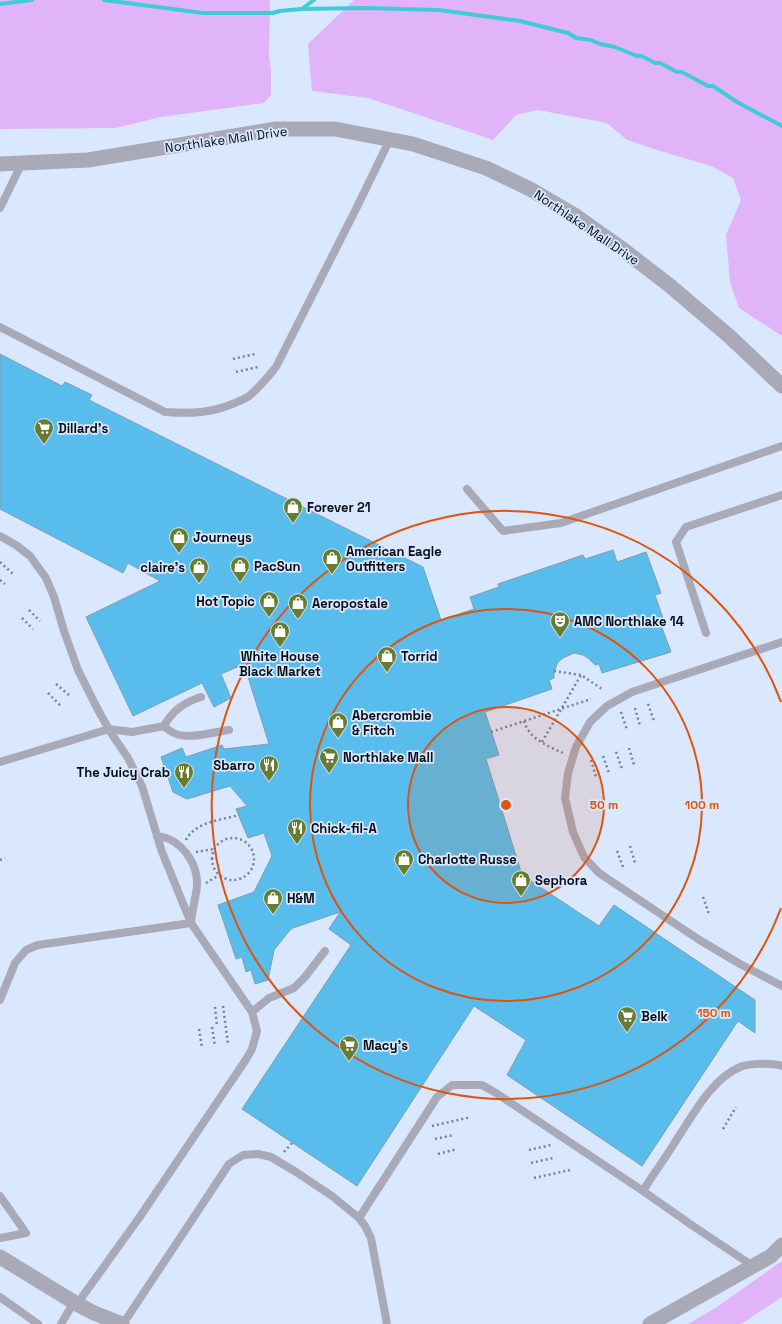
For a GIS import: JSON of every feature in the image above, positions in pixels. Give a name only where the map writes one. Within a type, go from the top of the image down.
[{"type":"street","name":"Northlake Mall Drive","points":[[0,164],[88,160],[276,129],[335,129],[413,144],[486,168],[530,189],[576,216],[669,285],[730,336],[782,386]]},
{"type":"street","points":[[650,1324],[771,1256],[782,1245]]},
{"type":"street","points":[[0,1257],[75,1303],[94,1313],[123,1324]]},
{"type":"lane","points":[[0,327],[165,412],[184,414],[205,412],[224,408],[247,397],[262,384],[276,367],[390,139]]},
{"type":"lane","points":[[0,208],[22,163]]},
{"type":"lane","points":[[467,489],[502,531],[561,523],[782,446]]},
{"type":"lane","points":[[706,633],[676,542],[686,527],[782,495]]},
{"type":"lane","points":[[0,536],[16,545],[30,556],[46,578],[54,597],[64,632],[78,670],[109,729],[128,758],[142,786],[162,852],[190,923],[252,1012],[257,1031],[252,1049],[139,1218],[61,1324]]},
{"type":"lane","points":[[782,642],[632,692],[607,706],[590,722],[576,747],[568,773],[565,798],[573,832],[584,857],[599,873],[698,939],[740,964],[782,986]]},
{"type":"lane","points":[[0,762],[109,729],[132,732],[164,726],[174,712],[192,700],[201,697]]},
{"type":"lane","points":[[164,726],[172,733],[195,736],[229,730]]},
{"type":"lane","points":[[157,836],[168,839],[181,847],[190,858],[195,871],[197,884],[190,923]]},
{"type":"lane","points":[[0,1000],[15,963],[26,950],[38,945],[190,923]]},
{"type":"lane","points":[[252,1012],[269,998],[294,988],[325,950]]},
{"type":"lane","points":[[643,1191],[654,1172],[716,1083],[740,1066],[753,1064],[782,1066]]},
{"type":"lane","points":[[359,1218],[437,1096],[452,1085],[482,1085],[643,1191],[753,1266]]},
{"type":"lane","points":[[123,1324],[229,1164],[243,1155],[258,1154],[271,1157],[296,1172],[332,1196],[359,1218],[371,1238],[387,1324]]},
{"type":"lane","points":[[0,1196],[26,1233],[0,1238]]},
{"type":"lane","points":[[0,1297],[38,1324]]},
{"type":"path","points":[[233,359],[255,354]]},
{"type":"path","points":[[236,372],[258,367]]},
{"type":"path","points":[[0,562],[14,574]]},
{"type":"path","points":[[0,580],[5,584]]},
{"type":"path","points":[[29,610],[40,621]]},
{"type":"path","points":[[22,618],[33,629]]},
{"type":"path","points":[[554,671],[581,675],[602,690]]},
{"type":"path","points":[[542,742],[581,675]]},
{"type":"path","points":[[56,684],[70,696]]},
{"type":"path","points":[[48,694],[61,706]]},
{"type":"path","points":[[491,732],[591,699]]},
{"type":"path","points":[[648,704],[654,721]]},
{"type":"path","points":[[635,708],[640,726]]},
{"type":"path","points":[[621,712],[627,730]]},
{"type":"path","points":[[524,721],[530,732],[542,742],[563,753]]},
{"type":"path","points":[[629,748],[634,765]]},
{"type":"path","points":[[616,752],[622,769]]},
{"type":"path","points":[[603,756],[608,773]]},
{"type":"path","points":[[591,760],[596,777]]},
{"type":"path","points":[[186,840],[195,828],[239,814]]},
{"type":"path","points":[[237,838],[243,840],[249,845],[254,857],[254,864],[251,871],[240,880],[232,881],[219,875],[214,869],[212,862],[214,849],[224,840],[237,838]]},
{"type":"path","points":[[630,846],[635,863]]},
{"type":"path","points":[[196,852],[214,849]]},
{"type":"path","points":[[617,850],[623,867]]},
{"type":"path","points":[[0,860],[5,858]]},
{"type":"path","points":[[206,884],[219,875]]},
{"type":"path","points":[[703,897],[709,914]]},
{"type":"path","points":[[223,1006],[228,1044]]},
{"type":"path","points":[[215,1007],[217,1026]]},
{"type":"path","points":[[212,1027],[215,1046]]},
{"type":"path","points":[[199,1029],[202,1048]]},
{"type":"path","points":[[723,1129],[736,1107]]},
{"type":"path","points":[[432,1126],[471,1117]]},
{"type":"path","points":[[435,1139],[454,1135]]},
{"type":"path","points":[[284,1152],[292,1143]]},
{"type":"path","points":[[529,1150],[551,1145]]},
{"type":"path","points":[[438,1154],[457,1149]]},
{"type":"path","points":[[531,1163],[553,1158]]},
{"type":"path","points":[[534,1178],[570,1170]]},
{"type":"shaded area","points":[[0,0],[270,0],[269,56],[271,70],[271,95],[264,103],[161,117],[116,128],[0,129]]},
{"type":"shaded area","points":[[354,0],[782,0],[782,336],[739,308],[730,282],[726,235],[741,200],[733,178],[711,166],[627,140],[607,123],[538,110],[516,115],[493,140],[368,98],[312,91],[308,44]]},
{"type":"shaded area","points":[[782,1261],[782,1297],[741,1324],[688,1324],[714,1309]]},
{"type":"building","name":"Northlake Mall","points":[[0,354],[62,386],[65,382],[92,395],[89,400],[423,567],[441,620],[474,609],[470,597],[499,587],[498,584],[583,555],[585,559],[613,550],[617,562],[646,552],[661,593],[655,595],[665,624],[661,625],[671,652],[602,673],[599,664],[595,665],[583,655],[574,653],[558,662],[554,672],[554,678],[549,680],[552,689],[485,712],[499,755],[486,759],[522,875],[599,926],[614,905],[755,1000],[755,1033],[738,1021],[642,1166],[507,1075],[526,1040],[474,1006],[357,1186],[242,1109],[351,945],[329,929],[340,912],[290,930],[274,950],[268,980],[255,984],[251,970],[246,972],[242,957],[236,959],[218,905],[254,892],[272,856],[264,833],[248,838],[236,809],[247,806],[230,786],[187,799],[173,792],[161,757],[182,748],[186,757],[222,745],[224,749],[269,744],[244,664],[221,674],[231,698],[214,707],[202,683],[133,716],[86,617],[160,581],[128,563],[123,573],[0,509]]},
{"type":"waterway","points":[[0,4],[32,0]]},
{"type":"waterway","points":[[104,0],[203,13],[273,13],[301,9],[364,8],[439,10],[520,21],[568,33],[576,38],[591,40],[600,44],[615,47],[637,56],[642,56],[655,63],[660,63],[677,72],[682,72],[708,86],[713,86],[737,102],[782,126]]},
{"type":"waterway","points":[[302,9],[314,0]]},
{"type":"place","name":"Dillard's","points":[[44,445]]},
{"type":"place","name":"Forever 21","points":[[293,524]]},
{"type":"place","name":"Journeys","points":[[179,554]]},
{"type":"place","name":"American Eagle Outfitters","points":[[332,575]]},
{"type":"place","name":"PacSun","points":[[240,583]]},
{"type":"place","name":"claire's","points":[[199,584]]},
{"type":"place","name":"Hot Topic","points":[[269,618]]},
{"type":"place","name":"Aeropostale","points":[[298,620]]},
{"type":"place","name":"AMC Northlake 14","points":[[560,638]]},
{"type":"place","name":"White House Black Market","points":[[280,648]]},
{"type":"place","name":"Torrid","points":[[387,673]]},
{"type":"place","name":"Abercrombie & Fitch","points":[[338,739]]},
{"type":"place","name":"Northlake Mall","points":[[329,774]]},
{"type":"place","name":"Sbarro","points":[[269,782]]},
{"type":"place","name":"The Juicy Crab","points":[[184,789]]},
{"type":"place","name":"Chick-fil-A","points":[[297,845]]},
{"type":"place","name":"Charlotte Russe","points":[[404,876]]},
{"type":"place","name":"Sephora","points":[[521,897]]},
{"type":"place","name":"H&M","points":[[273,915]]},
{"type":"place","name":"Belk","points":[[627,1033]]},
{"type":"place","name":"Macy's","points":[[349,1062]]}]
